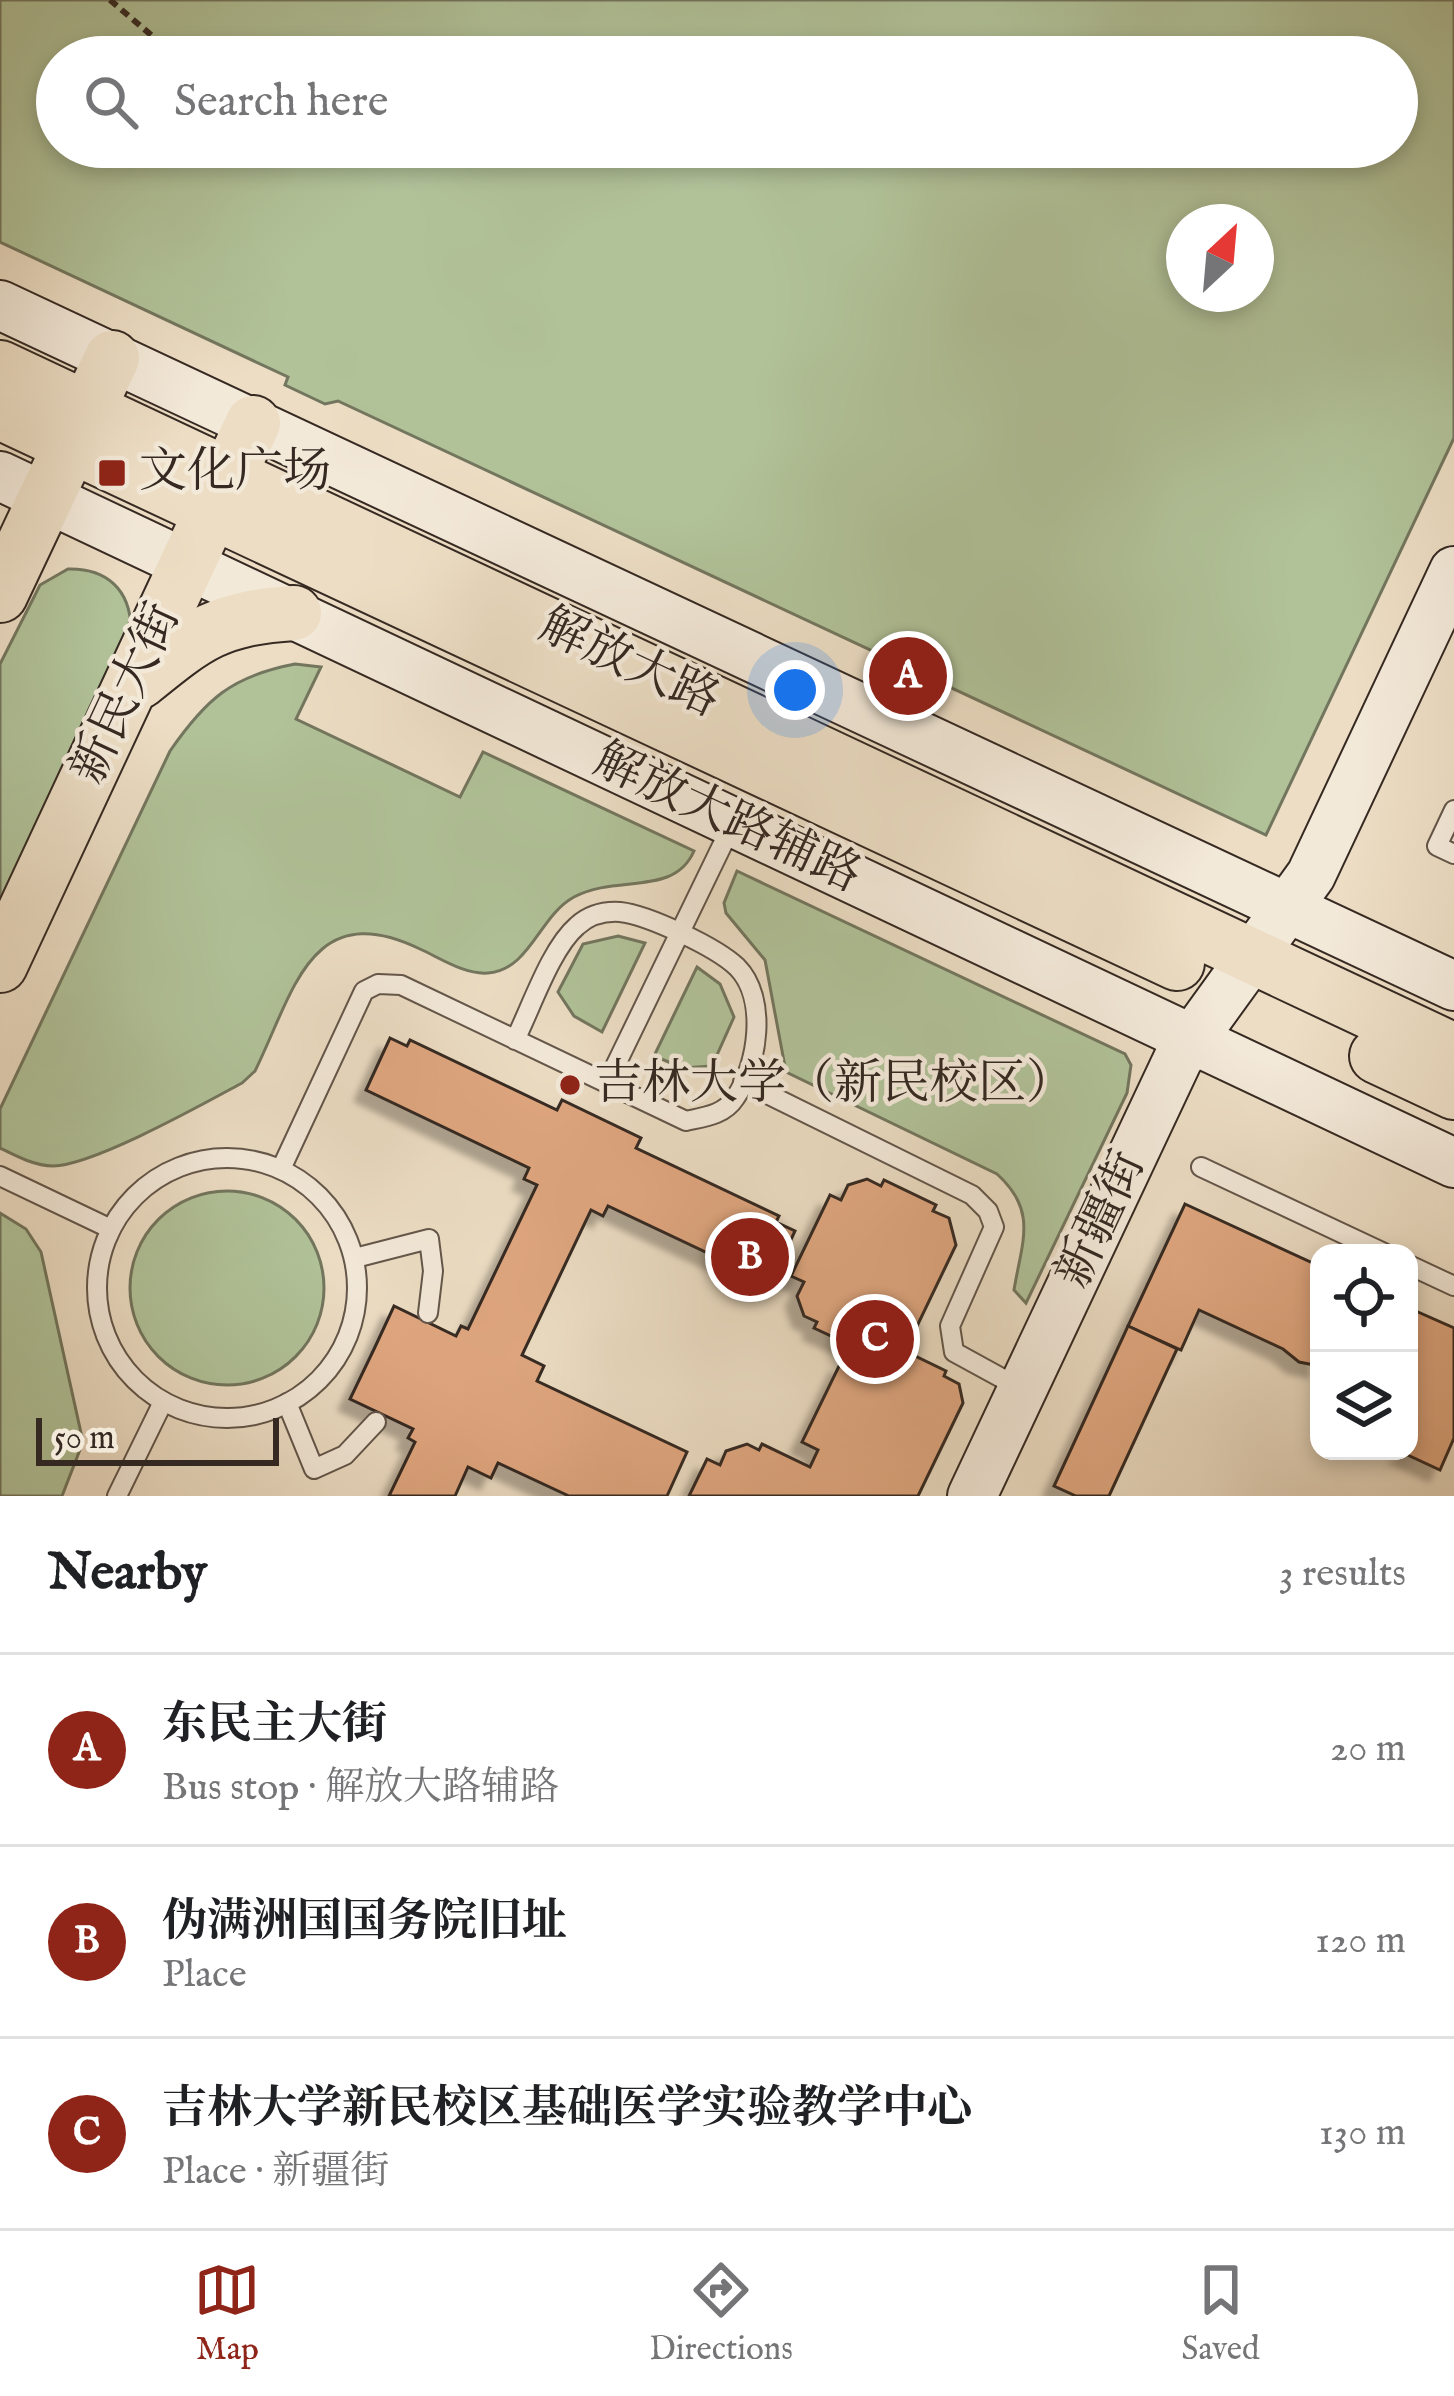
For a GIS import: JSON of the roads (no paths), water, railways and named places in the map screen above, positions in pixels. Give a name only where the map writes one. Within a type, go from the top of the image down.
[{"type":"main road","points":[[0,595],[23,486],[79,427],[112,358]]},
{"type":"main road","name":"解放大路","points":[[0,368],[79,427],[1241,972],[1454,1092]]},
{"type":"main road","name":"解放大路","points":[[0,412],[79,427]]},
{"type":"main road","name":"新民大街","points":[[0,965],[253,424]]},
{"type":"main road","points":[[129,690],[203,631],[241,618],[294,613]]},
{"type":"main road","name":"解放大路","points":[[1241,972],[1454,1051]]},
{"type":"street","points":[[0,305],[1454,986]]},
{"type":"street","name":"解放大路辅路","points":[[23,486],[1454,1163]]},
{"type":"street","name":"新疆街","points":[[972,1496],[1178,1059],[1311,875],[1454,571]]},
{"type":"lane","points":[[1454,810],[1438,846],[1454,854]]},
{"type":"lane","points":[[607,1083],[733,823]]},
{"type":"lane","points":[[281,1169],[364,991],[378,984],[401,985],[515,1040],[686,1120],[716,1114],[734,1101],[752,1063],[756,1024],[751,994],[739,969],[646,919],[619,912],[594,914],[575,927],[515,1040]]},
{"type":"lane","points":[[742,1082],[972,1195],[988,1211],[994,1227],[950,1326],[954,1352],[1022,1389]]},
{"type":"lane","points":[[254,1160],[281,1169],[326,1203],[344,1228],[355,1258],[355,1319],[344,1348],[326,1374],[287,1403],[246,1417],[189,1413],[163,1402],[121,1364],[103,1325],[96,1283],[110,1228],[146,1185],[197,1161],[254,1160]]},
{"type":"lane","points":[[1201,1167],[1365,1244]]},
{"type":"lane","points":[[0,1177],[110,1228]]},
{"type":"lane","points":[[355,1258],[429,1239],[433,1271],[428,1313]]},
{"type":"lane","points":[[1418,1268],[1454,1286]]},
{"type":"lane","points":[[117,1496],[163,1402]]},
{"type":"lane","points":[[287,1403],[314,1468],[345,1455],[376,1422]]},
{"type":"place","name":"文化广场","points":[[112,473]]},
{"type":"place","name":"东民主大街","points":[[908,676]]},
{"type":"place","name":"吉林大学（新民校区）","points":[[570,1085]]},
{"type":"place","name":"伪满洲国国务院旧址","points":[[750,1257]]},
{"type":"place","name":"吉林大学新民校区基础医学实验教学中心","points":[[875,1339]]}]
